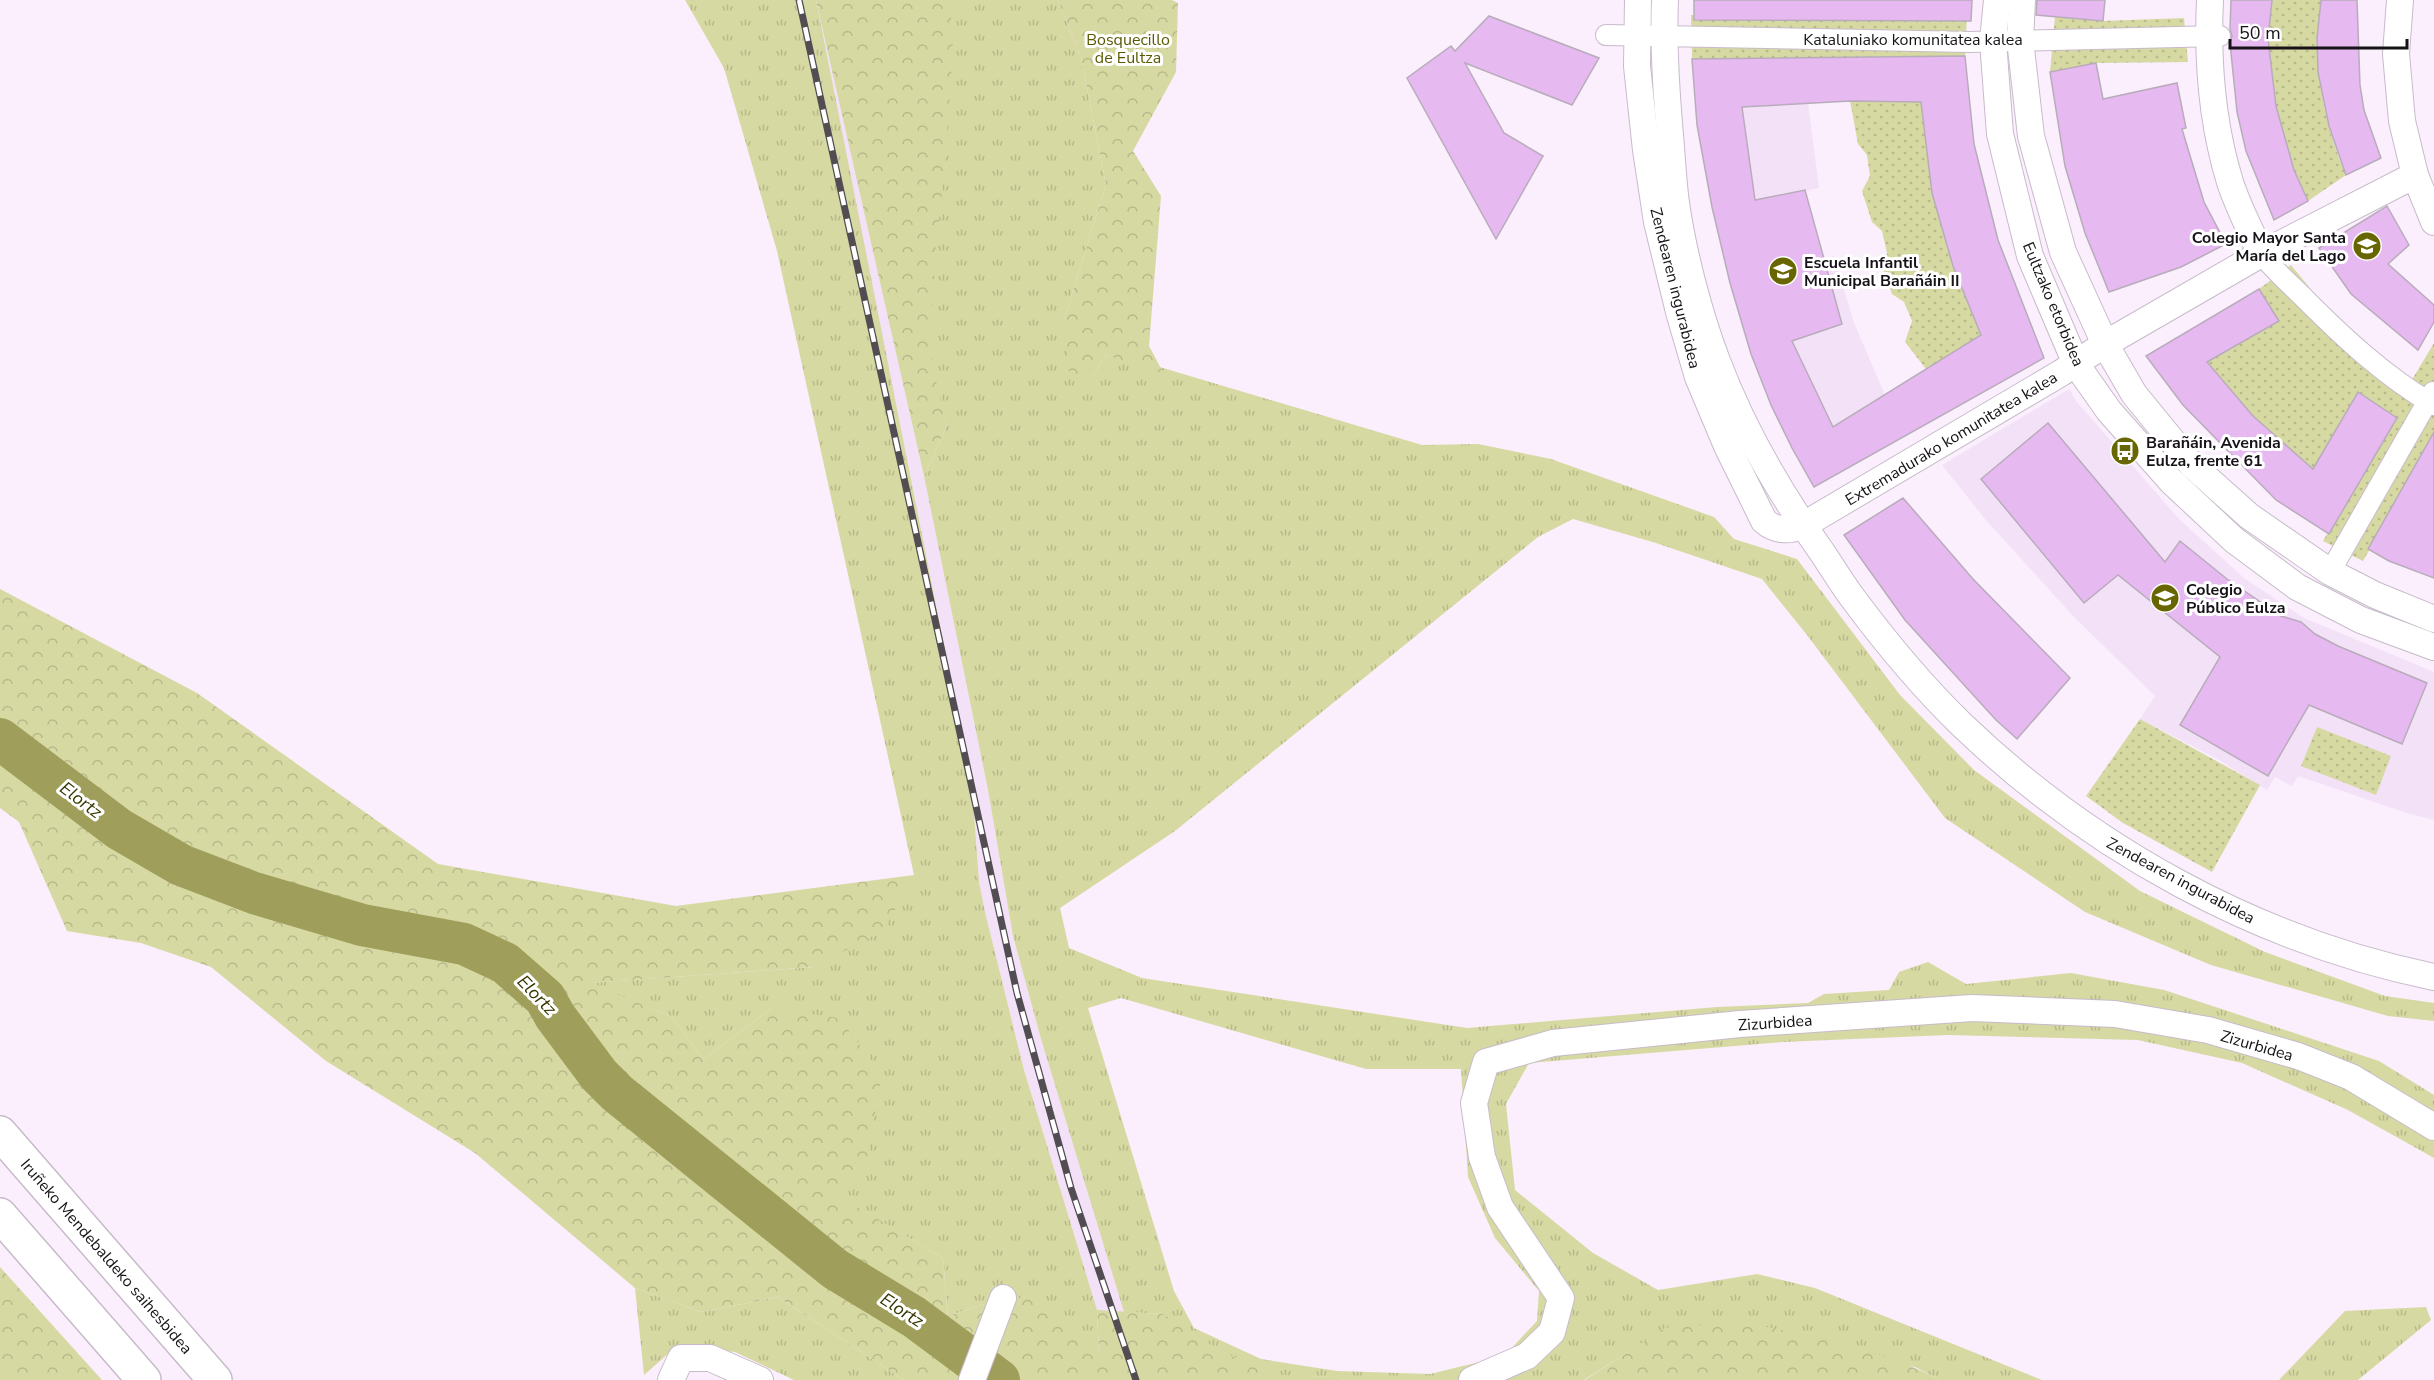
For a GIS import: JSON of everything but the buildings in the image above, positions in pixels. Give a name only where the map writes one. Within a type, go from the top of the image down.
[{"type":"highway","name":"Iruñeko Mendebaldeko saihesbidea","points":[[0,1133],[215,1380]]},
{"type":"highway","points":[[0,1215],[144,1380]]},
{"type":"street","name":"Zendearen ingurabidea","points":[[1638,0],[1638,76],[1657,222],[1698,377],[1727,446],[1764,521],[1771,527],[1791,530],[1802,526]]},
{"type":"street","name":"Zendearen ingurabidea","points":[[1665,0],[1663,36],[1676,205],[1694,285],[1716,359],[1750,438],[1802,526],[1854,600],[1960,723],[2020,777],[2109,843],[2209,898],[2270,927],[2340,952],[2434,977]]},
{"type":"street","name":"Eultzako etorbidea","points":[[1997,0],[1993,41],[2000,134],[2030,256],[2076,364],[2109,411],[2163,472],[2234,540],[2297,586],[2361,620],[2434,647]]},
{"type":"street","name":"Eultzako etorbidea","points":[[2022,0],[2020,40],[2031,136],[2057,231],[2063,252],[2105,344],[2134,394],[2192,465],[2249,516],[2330,572],[2375,595],[2434,619]]},
{"type":"street","points":[[2210,0],[2214,36],[2213,110],[2230,183],[2261,254],[2273,269],[2349,342],[2414,393],[2432,399],[2330,572]]},
{"type":"street","points":[[2400,0],[2396,54],[2402,121],[2415,175],[2434,222]]},
{"type":"street","name":"Kataluniako komunitatea kalea","points":[[1606,35],[1993,41],[2214,36]]},
{"type":"street","name":"Extremadurako komunitatea kalea","points":[[1802,526],[2076,364],[2105,344],[2261,254],[2415,175]]},
{"type":"street","name":"Zizurbidea","points":[[1472,1380],[1527,1356],[1552,1332],[1561,1298],[1500,1207],[1482,1157],[1474,1103],[1486,1062],[1553,1043],[1740,1024],[1972,1008],[2115,1014],[2208,1030],[2298,1056],[2351,1077],[2434,1127]]},
{"type":"street","points":[[972,1380],[1004,1298]]},
{"type":"street","points":[[671,1380],[681,1358],[710,1358],[760,1380]]},
{"type":"shaded area","points":[[785,0],[818,0],[924,476],[988,790],[1013,936],[1041,1039],[1124,1312],[1154,1380],[1118,1380],[1024,1070],[985,912]]},
{"type":"shaded area","name":"Escuela Infantil Municipal Barañáin II","points":[[1808,103],[1819,188],[1805,191],[1824,259],[1834,256],[1854,323],[1885,395],[1833,427],[1793,341],[1751,354],[1730,283],[1712,207],[1755,199],[1742,107]]},
{"type":"shaded area","name":"Colegio Público Eulza","points":[[2069,389],[2077,402],[2179,519],[2244,578],[2304,618],[2434,672],[2434,820],[2298,776],[2292,786],[2275,777],[2267,790],[2219,760],[2140,719],[2155,696],[2074,617],[1985,519],[1942,465]]},
{"type":"green space","points":[[685,0],[816,0],[972,787],[979,882],[985,912],[1024,1070],[1097,1310],[1099,1355],[1003,1298],[948,1316],[943,1258],[830,1191],[772,1008],[703,1060],[672,1017],[589,983],[814,967],[914,875],[777,251],[724,68]]},
{"type":"green space","points":[[816,0],[950,0],[953,51],[944,175],[935,257],[932,324],[933,369],[947,426],[924,476]]},
{"type":"green space","points":[[948,0],[1058,0],[1081,57],[1106,185],[1064,319],[1092,378],[1106,355],[1163,368],[1422,445],[1478,444],[1551,459],[1714,517],[1734,539],[1797,559],[1900,695],[1974,770],[2140,891],[2265,952],[2385,996],[2434,1003],[2434,1021],[2388,1016],[2211,965],[2085,912],[1945,818],[1762,579],[1656,543],[1573,519],[1538,537],[1175,831],[1060,908],[1069,948],[1142,978],[1467,1028],[1717,1007],[1808,1003],[1824,994],[1889,990],[1899,972],[1928,962],[1966,984],[2071,973],[2164,990],[2379,1061],[2434,1095],[2434,1158],[2348,1110],[2242,1063],[2138,1040],[1948,1035],[1783,1042],[1529,1063],[1506,1104],[1515,1190],[1593,1253],[1658,1290],[1757,1274],[1815,1288],[2042,1380],[1940,1380],[1915,1367],[1665,1329],[1584,1380],[1344,1380],[1335,1377],[1282,1376],[1224,1356],[1163,1314],[1124,1312],[1041,1039],[1013,936],[988,790],[924,476],[947,426],[930,368],[932,274]],"holes":[[[1121,998],[1366,1069],[1461,1069],[1468,1177],[1495,1238],[1539,1291],[1537,1321],[1504,1356],[1430,1374],[1337,1371],[1261,1359],[1194,1328],[1174,1291],[1088,1008]]]},
{"type":"green space","name":"Bosquecillo de Eultza","points":[[1058,0],[1172,0],[1178,3],[1176,72],[1133,151],[1161,196],[1149,346],[1164,374],[1106,355],[1092,378],[1069,373],[1064,319],[1106,185],[1081,57]]},
{"type":"green space","points":[[2272,0],[2321,0],[2318,45],[2321,89],[2331,133],[2346,175],[2308,201],[2294,170],[2276,106],[2268,39]]},
{"type":"green space","points":[[1691,15],[1967,16],[1965,56],[1692,59]]},
{"type":"green space","points":[[2055,17],[2103,21],[2184,18],[2188,62],[2096,63],[2050,72]]},
{"type":"green space","points":[[1850,101],[1921,102],[1932,193],[1953,266],[1981,335],[1926,369],[1905,342],[1912,321],[1904,302],[1892,294],[1882,265],[1887,253],[1882,231],[1872,222],[1862,191],[1870,176],[1867,155],[1858,144]]},
{"type":"green space","points":[[2291,265],[2332,315],[2410,383],[2434,343],[2434,439],[2363,561],[2323,541],[2396,417],[2358,392],[2313,469],[2253,416],[2207,362],[2279,321],[2259,289]]},
{"type":"green space","points":[[0,589],[197,693],[438,864],[676,906],[914,875],[884,930],[814,967],[591,983],[672,1017],[703,1060],[772,1008],[839,1018],[882,1074],[865,1172],[831,1191],[943,1258],[948,1316],[1003,1298],[1039,1298],[1099,1354],[1097,1310],[1163,1314],[1224,1353],[1281,1375],[1336,1377],[1344,1380],[904,1380],[778,1297],[701,1312],[635,1288],[475,1153],[326,1061],[211,967],[141,943],[67,931],[19,822],[0,808]]},
{"type":"green space","points":[[2140,719],[2260,785],[2212,872],[2123,823],[2086,796]]},
{"type":"green space","points":[[2317,727],[2391,756],[2376,795],[2301,766]]},
{"type":"green space","points":[[0,1267],[102,1380],[0,1380]]},
{"type":"green space","points":[[635,1288],[701,1312],[778,1297],[904,1380],[794,1380],[735,1352],[678,1345],[644,1375]]},
{"type":"green space","points":[[2426,1307],[2431,1320],[2358,1380],[2279,1380],[2345,1311]]},
{"type":"green space","points":[[1745,1322],[1870,1352],[1940,1380],[1585,1380],[1665,1328]]},
{"type":"waterway","name":"Elortz","points":[[0,739],[119,829],[181,865],[254,893],[362,925],[464,944],[505,963],[545,998],[555,1016],[599,1075],[617,1093],[835,1269],[914,1317],[999,1380]]},
{"type":"railway","points":[[799,0],[1017,993],[1071,1188],[1136,1380]]},
{"type":"place","name":"Colegio Mayor Santa María del Lago","points":[[2367,246]]},
{"type":"place","name":"Escuela Infantil Municipal Barañáin II","points":[[1783,271]]},
{"type":"place","name":"Barañáin, Avenida Eulza, frente 61","points":[[2125,451]]},
{"type":"place","name":"Colegio Público Eulza","points":[[2165,598]]}]
